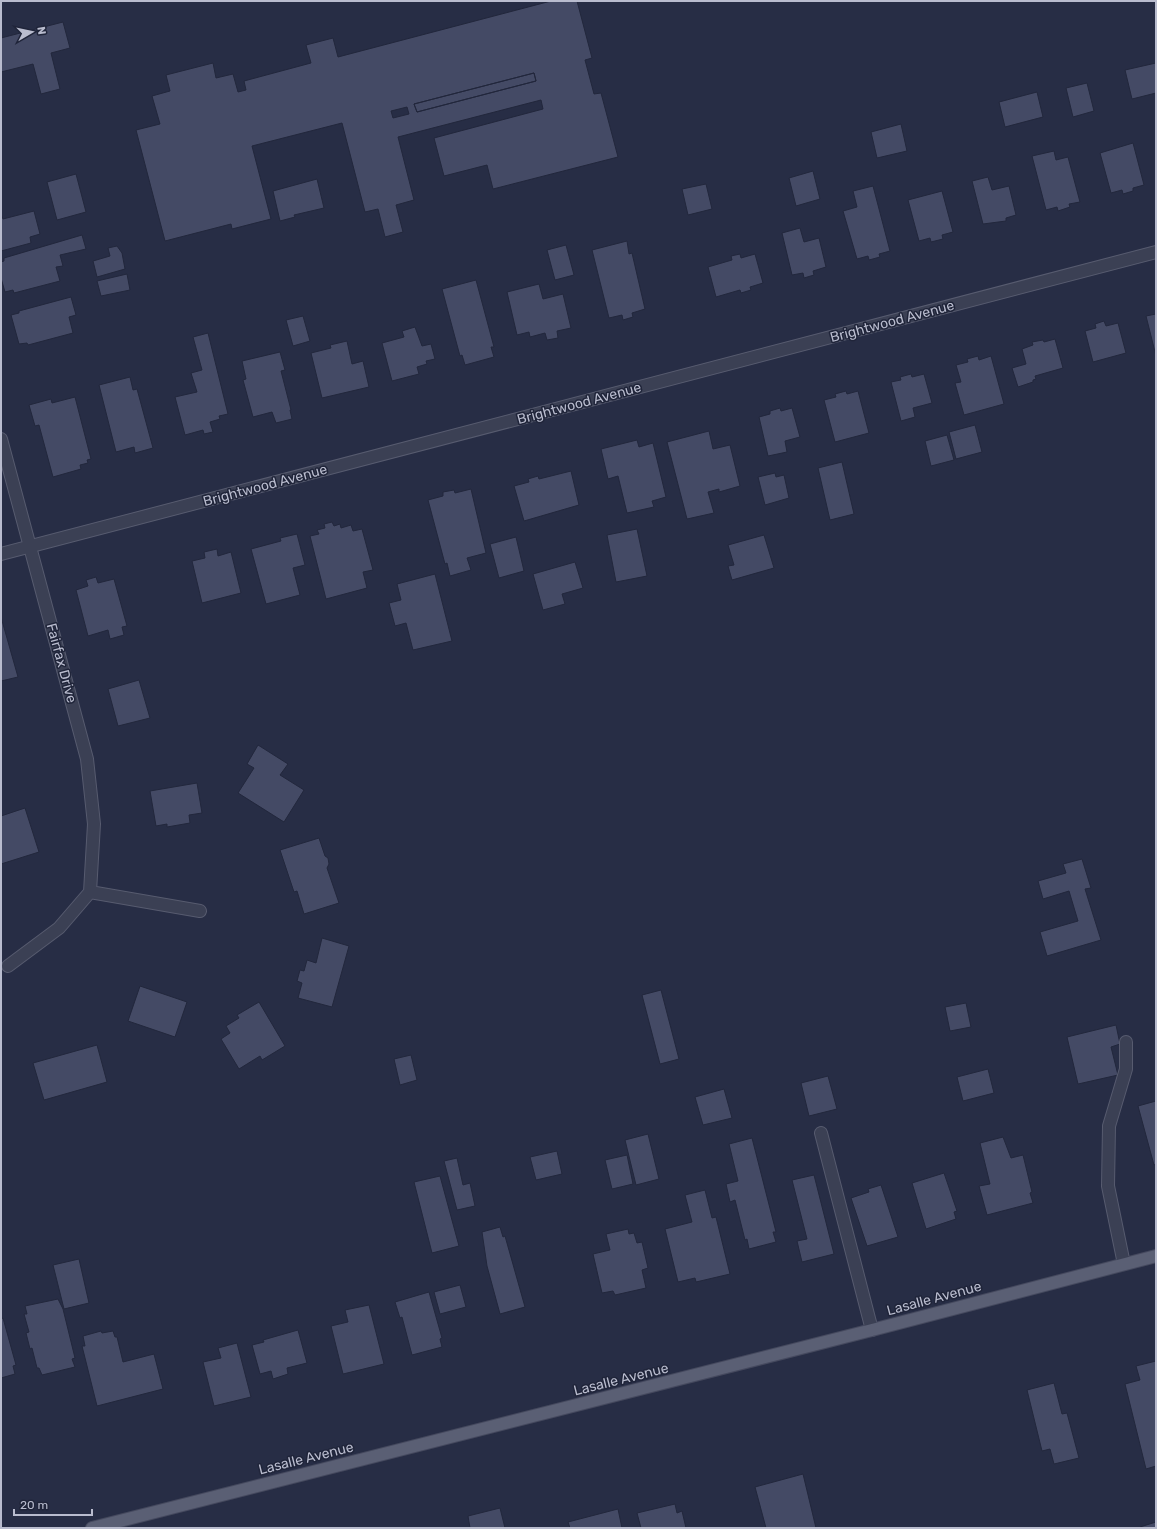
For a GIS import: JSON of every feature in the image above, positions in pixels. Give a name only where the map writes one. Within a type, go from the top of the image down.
[{"type":"main road","name":"Lasalle Avenue","points":[[92,1528],[872,1330],[1156,1256]]},
{"type":"street","name":"Brightwood Avenue","points":[[1,554],[1156,252]]},
{"type":"street","name":"Fairfax Drive","points":[[1,439],[87,759],[94,824],[90,892]]},
{"type":"street","points":[[8,966],[59,928],[90,892],[200,911]]},
{"type":"street","points":[[1124,1264],[1108,1186],[1109,1126],[1126,1069],[1126,1042]]},
{"type":"street","points":[[821,1134],[872,1330]]},
{"type":"building","points":[[551,1],[577,1],[592,58],[585,60],[594,94],[601,93],[618,157],[493,189],[487,165],[444,176],[434,138],[543,109],[541,100],[398,137],[414,200],[396,205],[403,232],[385,237],[378,209],[365,212],[342,123],[252,146],[271,219],[232,229],[231,224],[165,241],[136,130],[160,124],[152,96],[170,91],[166,75],[213,63],[216,78],[233,74],[238,92],[246,90],[244,81],[311,63],[306,45],[333,38],[338,57]],"holes":[[[534,73],[536,81],[417,112],[414,104]],[[407,107],[409,114],[393,118],[391,111]]]},
{"type":"building","points":[[63,22],[70,48],[51,53],[60,89],[41,94],[33,64],[1,72],[1,38]]},
{"type":"building","points":[[1156,63],[1156,93],[1132,99],[1125,70]]},
{"type":"building","points":[[534,73],[536,81],[417,112],[414,104]]},
{"type":"building","points":[[1087,83],[1094,111],[1073,117],[1066,88]]},
{"type":"building","points":[[1037,92],[1043,117],[1005,127],[999,102]]},
{"type":"building","points":[[901,124],[907,151],[877,158],[871,132]]},
{"type":"building","points":[[1133,143],[1144,185],[1133,188],[1133,191],[1123,194],[1122,190],[1111,193],[1100,153]]},
{"type":"building","points":[[1054,151],[1056,160],[1068,157],[1080,202],[1069,204],[1070,207],[1058,211],[1057,207],[1046,210],[1032,156]]},
{"type":"building","points":[[813,171],[820,199],[796,206],[789,178]]},
{"type":"building","points":[[76,174],[86,212],[57,220],[47,182]]},
{"type":"building","points":[[988,177],[992,190],[1009,186],[1016,215],[1006,218],[1006,221],[983,224],[972,181]]},
{"type":"building","points":[[317,179],[324,208],[294,215],[295,217],[280,221],[273,191]]},
{"type":"building","points":[[706,184],[712,209],[688,215],[682,189]]},
{"type":"building","points":[[873,186],[890,251],[879,254],[880,257],[869,260],[868,256],[857,259],[843,211],[857,207],[853,191]]},
{"type":"building","points":[[942,191],[953,232],[942,235],[943,239],[931,242],[930,238],[919,241],[908,200]]},
{"type":"building","points":[[34,211],[40,234],[30,237],[31,243],[1,251],[1,214],[3,219]]},
{"type":"building","points":[[800,228],[804,242],[819,238],[826,267],[813,271],[814,275],[804,278],[803,273],[792,275],[782,233]]},
{"type":"building","points":[[82,235],[86,249],[60,255],[63,266],[56,267],[60,281],[14,293],[13,290],[5,292],[1,278],[1,262],[4,261],[4,258]]},
{"type":"building","points":[[627,241],[629,254],[632,253],[645,309],[632,313],[633,317],[623,320],[622,315],[609,318],[592,250]]},
{"type":"building","points":[[566,245],[574,275],[555,280],[547,250]]},
{"type":"building","points":[[117,246],[122,253],[125,269],[97,277],[93,261],[110,256],[108,248]]},
{"type":"building","points":[[740,254],[741,258],[755,254],[763,283],[750,287],[751,290],[741,293],[740,290],[716,297],[708,267],[732,260],[731,256]]},
{"type":"building","points":[[127,274],[130,290],[101,296],[97,281]]},
{"type":"building","points":[[476,280],[494,347],[491,347],[494,357],[465,365],[462,355],[460,356],[442,289]]},
{"type":"building","points":[[539,284],[543,299],[563,294],[571,328],[557,331],[558,338],[547,340],[545,333],[530,337],[529,332],[517,335],[507,292]]},
{"type":"building","points":[[71,297],[76,315],[69,317],[73,333],[28,345],[27,343],[19,344],[11,315],[19,313],[19,311]]},
{"type":"building","points":[[1156,314],[1156,356],[1146,316]]},
{"type":"building","points":[[303,316],[310,341],[293,346],[286,320]]},
{"type":"building","points":[[1104,321],[1106,326],[1118,323],[1126,353],[1093,362],[1085,331],[1096,328],[1095,324]]},
{"type":"building","points":[[415,327],[422,346],[431,344],[435,359],[426,361],[427,364],[417,367],[419,374],[392,381],[382,343],[404,337],[402,331]]},
{"type":"building","points":[[208,333],[228,414],[219,416],[220,419],[210,422],[213,432],[204,434],[203,430],[185,435],[175,397],[197,392],[191,373],[202,370],[193,337]]},
{"type":"building","points":[[1055,339],[1063,368],[1035,376],[1036,379],[1033,380],[1033,382],[1018,387],[1012,368],[1026,364],[1022,349],[1033,345],[1032,342],[1043,340],[1044,342]]},
{"type":"building","points":[[347,341],[352,364],[363,361],[369,387],[322,398],[311,353],[331,348],[330,345]]},
{"type":"building","points":[[280,352],[285,370],[281,371],[292,419],[276,423],[272,412],[253,417],[243,380],[246,379],[242,361]]},
{"type":"building","points":[[978,356],[979,360],[991,356],[1004,404],[964,415],[955,383],[961,382],[956,365],[968,362],[967,359]]},
{"type":"building","points":[[911,374],[912,377],[924,374],[932,403],[913,408],[915,417],[901,421],[891,382],[901,380],[900,377]]},
{"type":"building","points":[[130,377],[133,390],[137,389],[153,448],[135,453],[134,447],[116,452],[99,385]]},
{"type":"building","points":[[846,391],[847,394],[858,391],[869,433],[835,442],[824,400],[836,397],[835,394]]},
{"type":"building","points":[[75,397],[91,459],[87,460],[88,463],[80,465],[81,469],[53,477],[39,425],[35,426],[29,405],[51,399],[52,403]]},
{"type":"building","points":[[780,408],[781,411],[792,408],[800,437],[785,441],[787,452],[768,456],[759,417],[770,414],[770,411]]},
{"type":"building","points":[[975,425],[982,452],[956,459],[949,432]]},
{"type":"building","points":[[709,431],[713,449],[730,445],[740,486],[719,492],[719,489],[708,492],[714,513],[687,519],[667,442]]},
{"type":"building","points":[[947,435],[954,460],[931,466],[925,441]]},
{"type":"building","points":[[637,440],[639,447],[653,443],[666,497],[652,501],[654,507],[627,513],[618,476],[608,479],[601,449]]},
{"type":"building","points":[[842,462],[854,514],[830,520],[818,468]]},
{"type":"building","points":[[571,471],[579,505],[524,521],[514,486],[529,482],[528,479],[538,476],[539,479]]},
{"type":"building","points":[[775,473],[776,477],[784,475],[789,498],[765,505],[758,477]]},
{"type":"building","points":[[471,489],[486,553],[467,558],[471,570],[450,576],[447,563],[445,564],[428,500],[443,496],[443,492],[454,490],[455,493]]},
{"type":"building","points":[[332,522],[334,526],[340,524],[341,528],[351,525],[353,531],[362,529],[373,570],[363,572],[367,588],[326,599],[310,536],[319,534],[317,530],[325,528],[324,524]]},
{"type":"building","points":[[637,529],[647,576],[616,582],[607,535]]},
{"type":"building","points":[[297,534],[305,565],[293,568],[300,595],[266,604],[251,549],[281,541],[280,538]]},
{"type":"building","points":[[764,535],[774,568],[732,580],[728,566],[734,565],[728,545]]},
{"type":"building","points":[[516,537],[524,571],[499,578],[490,544]]},
{"type":"building","points":[[217,549],[218,556],[231,552],[241,593],[202,603],[192,561],[205,558],[204,552]]},
{"type":"building","points":[[575,562],[583,588],[562,594],[565,604],[543,610],[533,574]]},
{"type":"building","points":[[435,574],[452,641],[413,650],[406,623],[395,626],[389,603],[401,600],[397,584]]},
{"type":"building","points":[[96,577],[98,583],[114,579],[127,626],[122,627],[124,635],[110,639],[108,630],[88,636],[76,590],[88,586],[86,580]]},
{"type":"building","points":[[1,617],[18,677],[1,681]]},
{"type":"building","points":[[139,680],[150,718],[118,726],[108,689]]},
{"type":"building","points":[[258,745],[288,764],[280,775],[304,790],[284,822],[238,793],[254,768],[247,764]]},
{"type":"building","points":[[197,783],[202,813],[189,815],[190,823],[167,827],[167,824],[156,826],[150,791]]},
{"type":"building","points":[[25,808],[39,852],[1,864],[1,816]]},
{"type":"building","points":[[319,838],[325,856],[328,858],[329,864],[327,868],[339,903],[304,914],[297,891],[294,892],[280,850]]},
{"type":"building","points":[[1082,859],[1091,888],[1085,889],[1101,940],[1047,956],[1040,932],[1078,921],[1069,891],[1043,899],[1038,881],[1066,873],[1063,864]]},
{"type":"building","points":[[322,938],[349,946],[332,1007],[298,998],[302,983],[297,981],[300,970],[304,971],[307,960],[316,963]]},
{"type":"building","points":[[140,986],[187,1002],[175,1037],[128,1021]]},
{"type":"building","points":[[661,990],[679,1059],[660,1064],[642,995]]},
{"type":"building","points":[[259,1002],[285,1046],[262,1060],[260,1056],[239,1069],[221,1039],[230,1033],[226,1026],[239,1018],[237,1015]]},
{"type":"building","points":[[966,1003],[971,1027],[950,1031],[945,1007]]},
{"type":"building","points":[[1116,1025],[1120,1044],[1111,1047],[1118,1075],[1078,1084],[1067,1037]]},
{"type":"building","points":[[97,1045],[107,1082],[44,1100],[33,1063]]},
{"type":"building","points":[[411,1055],[417,1080],[400,1085],[394,1059]]},
{"type":"building","points":[[988,1069],[994,1093],[963,1101],[957,1077]]},
{"type":"building","points":[[828,1076],[837,1109],[809,1116],[801,1083]]},
{"type":"building","points":[[724,1089],[732,1118],[703,1125],[695,1097]]},
{"type":"building","points":[[1156,1101],[1156,1164],[1154,1165],[1138,1106]]},
{"type":"building","points":[[648,1134],[659,1179],[636,1185],[625,1140]]},
{"type":"building","points":[[1003,1137],[1011,1158],[1023,1155],[1032,1192],[1030,1193],[1033,1203],[987,1215],[979,1186],[990,1184],[980,1143]]},
{"type":"building","points":[[752,1138],[776,1232],[773,1232],[776,1242],[749,1249],[747,1239],[745,1240],[735,1200],[730,1202],[726,1184],[738,1181],[729,1144]]},
{"type":"building","points":[[557,1151],[562,1174],[536,1180],[530,1157]]},
{"type":"building","points":[[627,1155],[633,1184],[612,1189],[605,1160]]},
{"type":"building","points":[[457,1158],[463,1185],[470,1183],[475,1206],[457,1210],[444,1161]]},
{"type":"building","points":[[944,1173],[957,1211],[954,1212],[956,1219],[926,1229],[912,1183]]},
{"type":"building","points":[[814,1175],[834,1254],[802,1262],[797,1241],[807,1239],[792,1180]]},
{"type":"building","points":[[440,1176],[459,1246],[432,1253],[414,1182]]},
{"type":"building","points":[[881,1185],[898,1237],[867,1246],[851,1198],[869,1192],[868,1189]]},
{"type":"building","points":[[705,1190],[712,1218],[716,1217],[730,1274],[696,1282],[695,1278],[678,1282],[665,1229],[692,1222],[685,1195]]},
{"type":"building","points":[[500,1227],[503,1237],[505,1236],[525,1307],[500,1314],[487,1266],[482,1232]]},
{"type":"building","points":[[628,1229],[629,1234],[634,1233],[637,1243],[642,1242],[648,1268],[642,1270],[646,1288],[615,1295],[613,1291],[602,1293],[593,1254],[610,1250],[606,1234]]},
{"type":"building","points":[[79,1259],[89,1303],[64,1309],[53,1265]]},
{"type":"building","points":[[460,1285],[466,1307],[440,1314],[434,1292]]},
{"type":"building","points":[[429,1292],[442,1338],[440,1339],[442,1347],[412,1355],[402,1317],[400,1318],[395,1302]]},
{"type":"building","points":[[58,1299],[63,1309],[75,1358],[72,1359],[75,1367],[42,1375],[39,1368],[37,1368],[32,1348],[30,1349],[26,1333],[29,1332],[24,1314],[27,1314],[25,1306]]},
{"type":"building","points":[[369,1305],[384,1364],[343,1374],[331,1326],[348,1322],[345,1310]]},
{"type":"building","points":[[3,1318],[16,1365],[13,1366],[15,1374],[1,1378],[1,1319]]},
{"type":"building","points":[[298,1330],[307,1363],[287,1368],[288,1374],[273,1379],[271,1371],[260,1374],[252,1345],[264,1342],[263,1340]]},
{"type":"building","points":[[101,1331],[102,1333],[113,1331],[115,1337],[117,1337],[123,1362],[154,1354],[163,1389],[97,1406],[82,1346],[85,1346],[83,1336]]},
{"type":"building","points":[[237,1343],[251,1397],[214,1406],[203,1362],[221,1358],[218,1348]]},
{"type":"building","points":[[1156,1361],[1156,1466],[1146,1469],[1125,1384],[1140,1380],[1136,1366]]},
{"type":"building","points":[[1054,1383],[1062,1414],[1067,1413],[1079,1458],[1054,1464],[1050,1449],[1042,1451],[1027,1390]]},
{"type":"building","points":[[803,1474],[816,1528],[766,1528],[755,1487]]},
{"type":"building","points":[[675,1504],[677,1513],[682,1511],[686,1528],[641,1528],[637,1513]]},
{"type":"building","points":[[500,1508],[505,1528],[470,1528],[468,1516]]},
{"type":"building","points":[[618,1509],[622,1528],[570,1528],[568,1522]]},
{"type":"building","points":[[1156,1522],[1156,1528],[1140,1527]]}]
